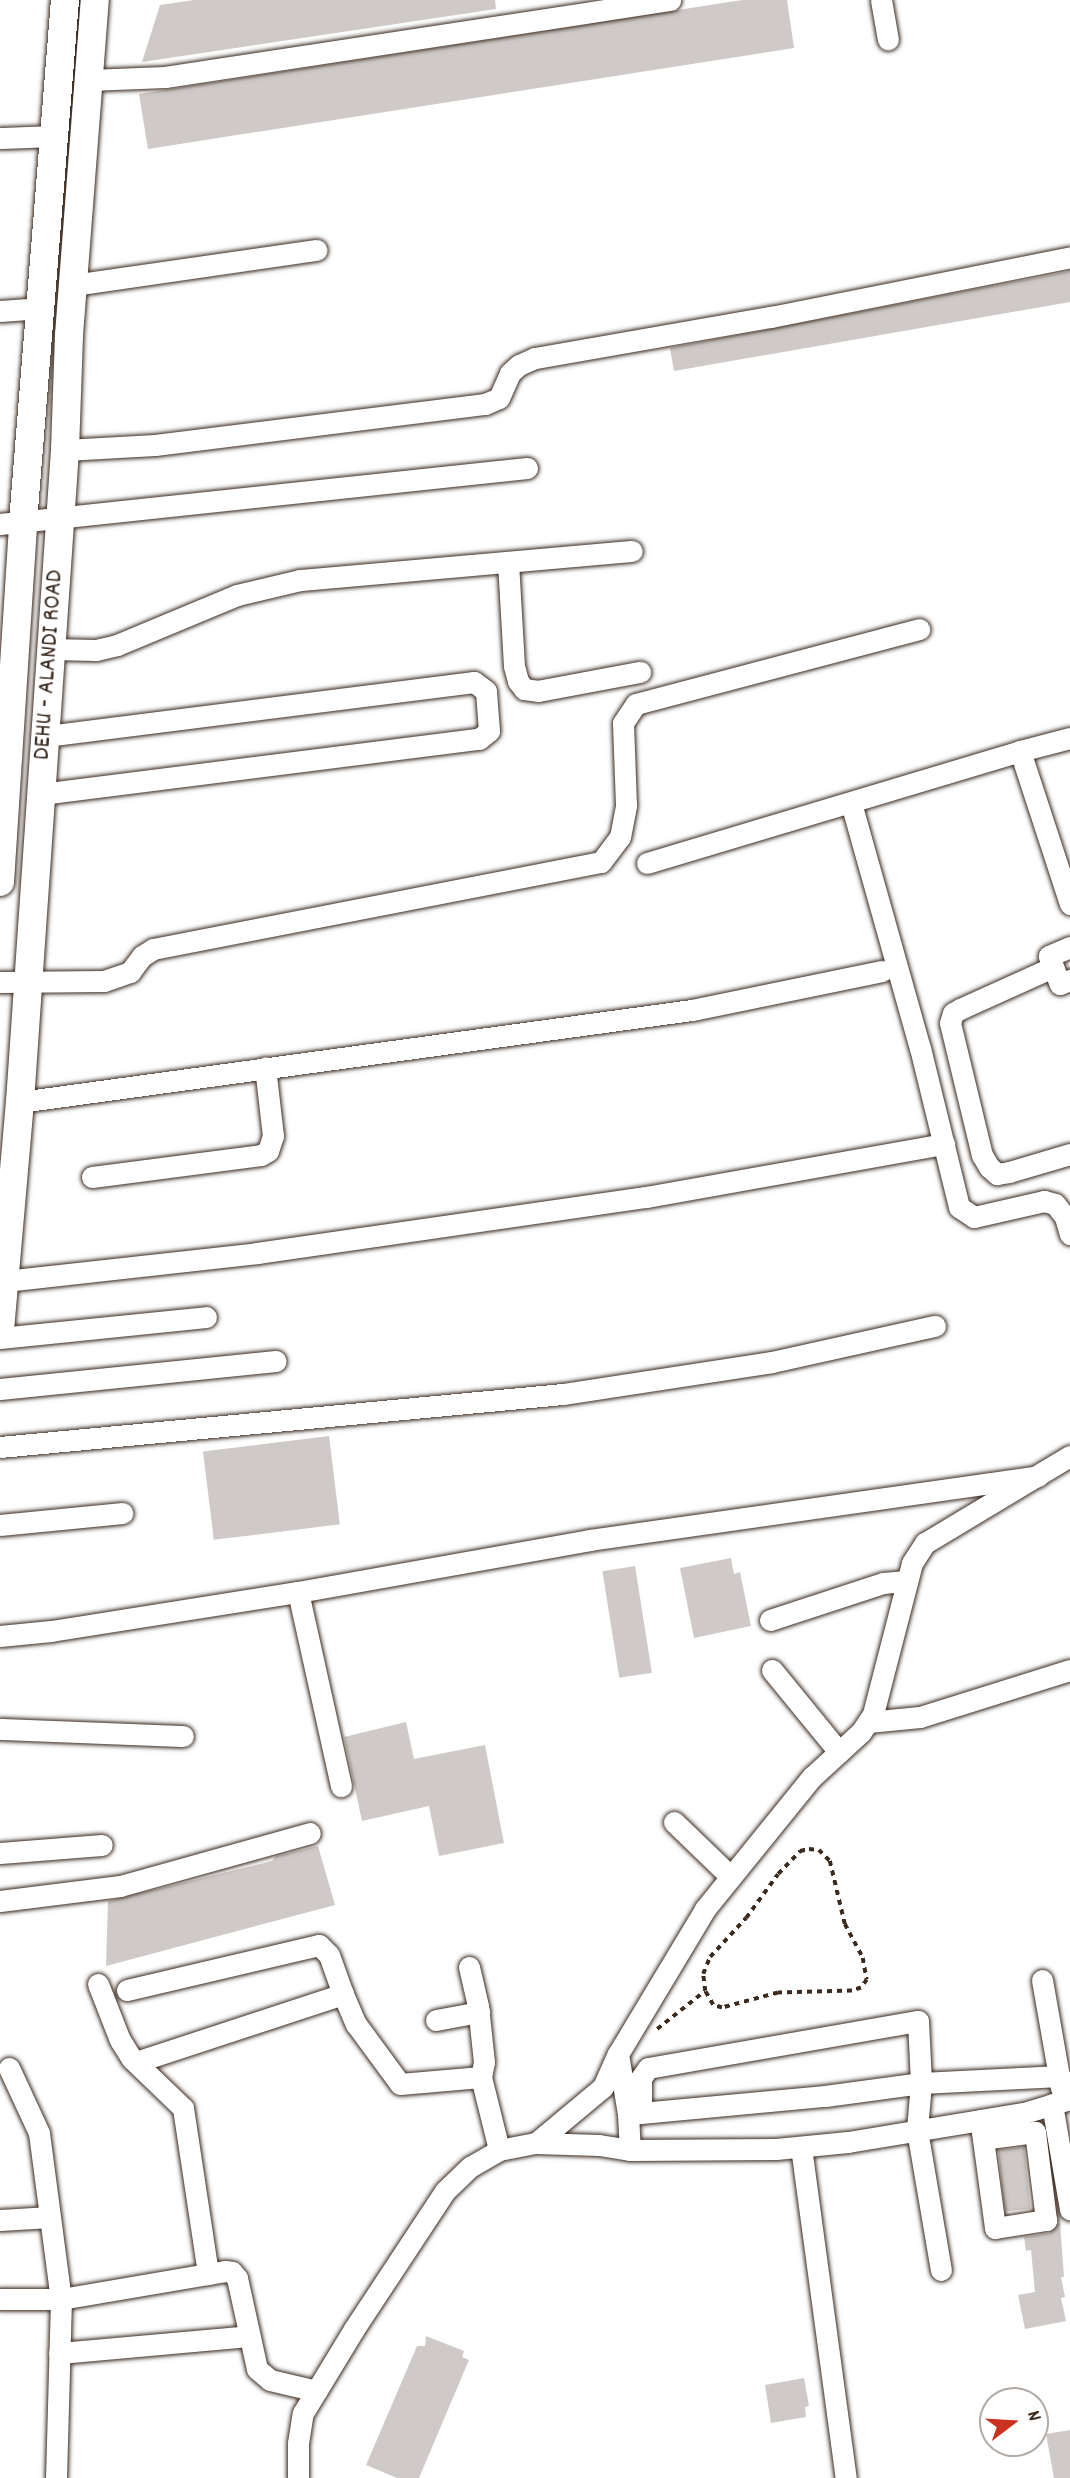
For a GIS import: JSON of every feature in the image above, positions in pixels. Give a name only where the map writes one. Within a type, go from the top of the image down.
[{"type":"main road","name":"DEHU - ALANDI ROAD","points":[[0,882],[11,523],[42,308],[65,0]]},
{"type":"main road","name":"DEHU - ALANDI ROAD","points":[[0,1330],[20,1102],[65,450],[73,285],[95,0]]},
{"type":"street","points":[[89,80],[165,77],[670,0]]},
{"type":"street","points":[[881,0],[888,39]]},
{"type":"street","points":[[0,138],[55,136]]},
{"type":"street","points":[[73,285],[317,250]]},
{"type":"street","points":[[65,450],[155,445],[485,404],[499,398],[510,373],[519,365],[536,358],[771,317],[1070,257]]},
{"type":"street","points":[[0,311],[42,308]]},
{"type":"street","points":[[11,523],[527,468]]},
{"type":"street","points":[[51,649],[96,650],[117,645],[237,595],[268,585],[632,551]]},
{"type":"street","points":[[508,562],[514,666],[518,681],[524,689],[538,691],[640,673]]},
{"type":"street","points":[[0,982],[28,984],[104,981],[130,972],[142,956],[153,949],[601,862],[620,837],[626,805],[623,723],[636,704],[919,629]]},
{"type":"street","points":[[41,794],[479,739],[489,731],[486,691],[474,682],[45,736]]},
{"type":"street","points":[[647,863],[1070,738]]},
{"type":"street","points":[[1020,751],[1070,904]]},
{"type":"street","points":[[851,803],[959,1207],[964,1213],[974,1217],[1044,1201],[1055,1204],[1065,1217],[1070,1234]]},
{"type":"street","points":[[1070,947],[1049,956],[1062,973],[960,1009],[953,1013],[950,1023],[982,1155],[989,1167],[998,1174],[1070,1154]]},
{"type":"street","points":[[20,1102],[692,1010],[882,971]]},
{"type":"street","points":[[92,1177],[268,1152],[273,1136],[265,1067]]},
{"type":"street","points":[[5,1281],[257,1253],[646,1197],[944,1144]]},
{"type":"street","points":[[0,1338],[206,1317]]},
{"type":"street","points":[[0,1447],[563,1394],[772,1362],[935,1326]]},
{"type":"street","points":[[0,1389],[276,1361]]},
{"type":"street","points":[[536,2143],[603,2087],[618,2054],[705,1909],[811,1777],[861,1732],[873,1714],[912,1563],[925,1543],[1070,1456]]},
{"type":"street","points":[[0,1636],[51,1631],[298,1592],[590,1540],[1037,1476]]},
{"type":"street","points":[[0,1525],[122,1513]]},
{"type":"street","points":[[770,1620],[883,1583],[907,1581]]},
{"type":"street","points":[[298,1592],[341,1786]]},
{"type":"street","points":[[772,1670],[839,1752]]},
{"type":"street","points":[[867,1722],[920,1717],[1070,1670]]},
{"type":"street","points":[[0,1729],[183,1736]]},
{"type":"street","points":[[674,1822],[731,1877]]},
{"type":"street","points":[[0,1901],[120,1886],[310,1833]]},
{"type":"street","points":[[0,1853],[102,1845]]},
{"type":"street","points":[[127,1990],[319,1945],[329,1955],[356,2024],[400,2084],[481,2077]]},
{"type":"street","points":[[469,1967],[479,2012],[484,2062],[481,2077],[499,2150]]},
{"type":"street","points":[[1042,1980],[1060,2076],[1070,2209]]},
{"type":"street","points":[[98,1984],[120,2040],[136,2062],[183,2108],[208,2274]]},
{"type":"street","points":[[136,2062],[343,1994]]},
{"type":"street","points":[[436,2020],[479,2012]]},
{"type":"street","points":[[630,2150],[641,2078],[648,2068],[918,2021],[921,2083],[917,2130],[941,2270]]},
{"type":"street","points":[[618,2054],[635,2114]]},
{"type":"street","points":[[9,2068],[39,2133],[61,2299],[56,2478]]},
{"type":"street","points":[[635,2114],[825,2096],[921,2083],[1060,2076]]},
{"type":"street","points":[[981,2129],[1062,2101]]},
{"type":"street","points":[[298,2478],[298,2443],[303,2413],[354,2329],[445,2191],[470,2166],[499,2150],[536,2143],[599,2145],[630,2150],[801,2147],[917,2130],[981,2129],[1035,2132],[1046,2220],[995,2228],[981,2129]]},
{"type":"street","points":[[801,2147],[846,2478]]},
{"type":"street","points":[[0,2220],[50,2217]]},
{"type":"street","points":[[0,2299],[61,2299],[225,2271],[237,2278],[257,2369],[262,2376],[317,2391]]},
{"type":"street","points":[[59,2353],[249,2336]]},
{"type":"path","points":[[819,1850],[830,1861],[845,1924],[863,1958],[867,1980],[862,1988],[852,1991],[778,1993],[722,2008],[713,2005],[705,1991],[703,1974],[710,1957],[746,1918],[778,1874],[800,1851],[819,1850]]},
{"type":"path","points":[[634,2028],[642,2036],[651,2034],[705,1991]]},
{"type":"building","points":[[194,0],[495,0],[496,9],[142,62],[160,5]]},
{"type":"building","points":[[742,0],[787,0],[794,48],[148,149],[139,94]]},
{"type":"building","points":[[1070,271],[1070,302],[674,371],[670,348]]},
{"type":"building","points":[[329,1436],[340,1524],[214,1540],[203,1451]]},
{"type":"building","points":[[731,1558],[734,1574],[740,1572],[751,1626],[694,1638],[680,1568]]},
{"type":"building","points":[[635,1566],[652,1673],[619,1678],[602,1571]]},
{"type":"building","points":[[406,1722],[414,1759],[485,1745],[504,1843],[439,1856],[429,1806],[362,1821],[344,1737]]},
{"type":"building","points":[[318,1846],[335,1905],[106,1966],[108,1901],[272,1861],[276,1856]]},
{"type":"building","points":[[1024,2147],[1030,2209],[1005,2211],[998,2150]]},
{"type":"building","points":[[1060,2222],[1064,2277],[1061,2277],[1065,2297],[1061,2298],[1066,2321],[1025,2329],[1018,2295],[1035,2292],[1031,2250],[1026,2251],[1024,2237],[1049,2233]]},
{"type":"building","points":[[426,2336],[464,2351],[462,2357],[469,2360],[419,2478],[397,2478],[366,2465],[417,2346],[425,2346]]},
{"type":"building","points":[[804,2378],[809,2406],[805,2407],[806,2417],[771,2423],[765,2385]]},
{"type":"building","points":[[1070,2430],[1070,2478],[1054,2478],[1049,2434]]}]
